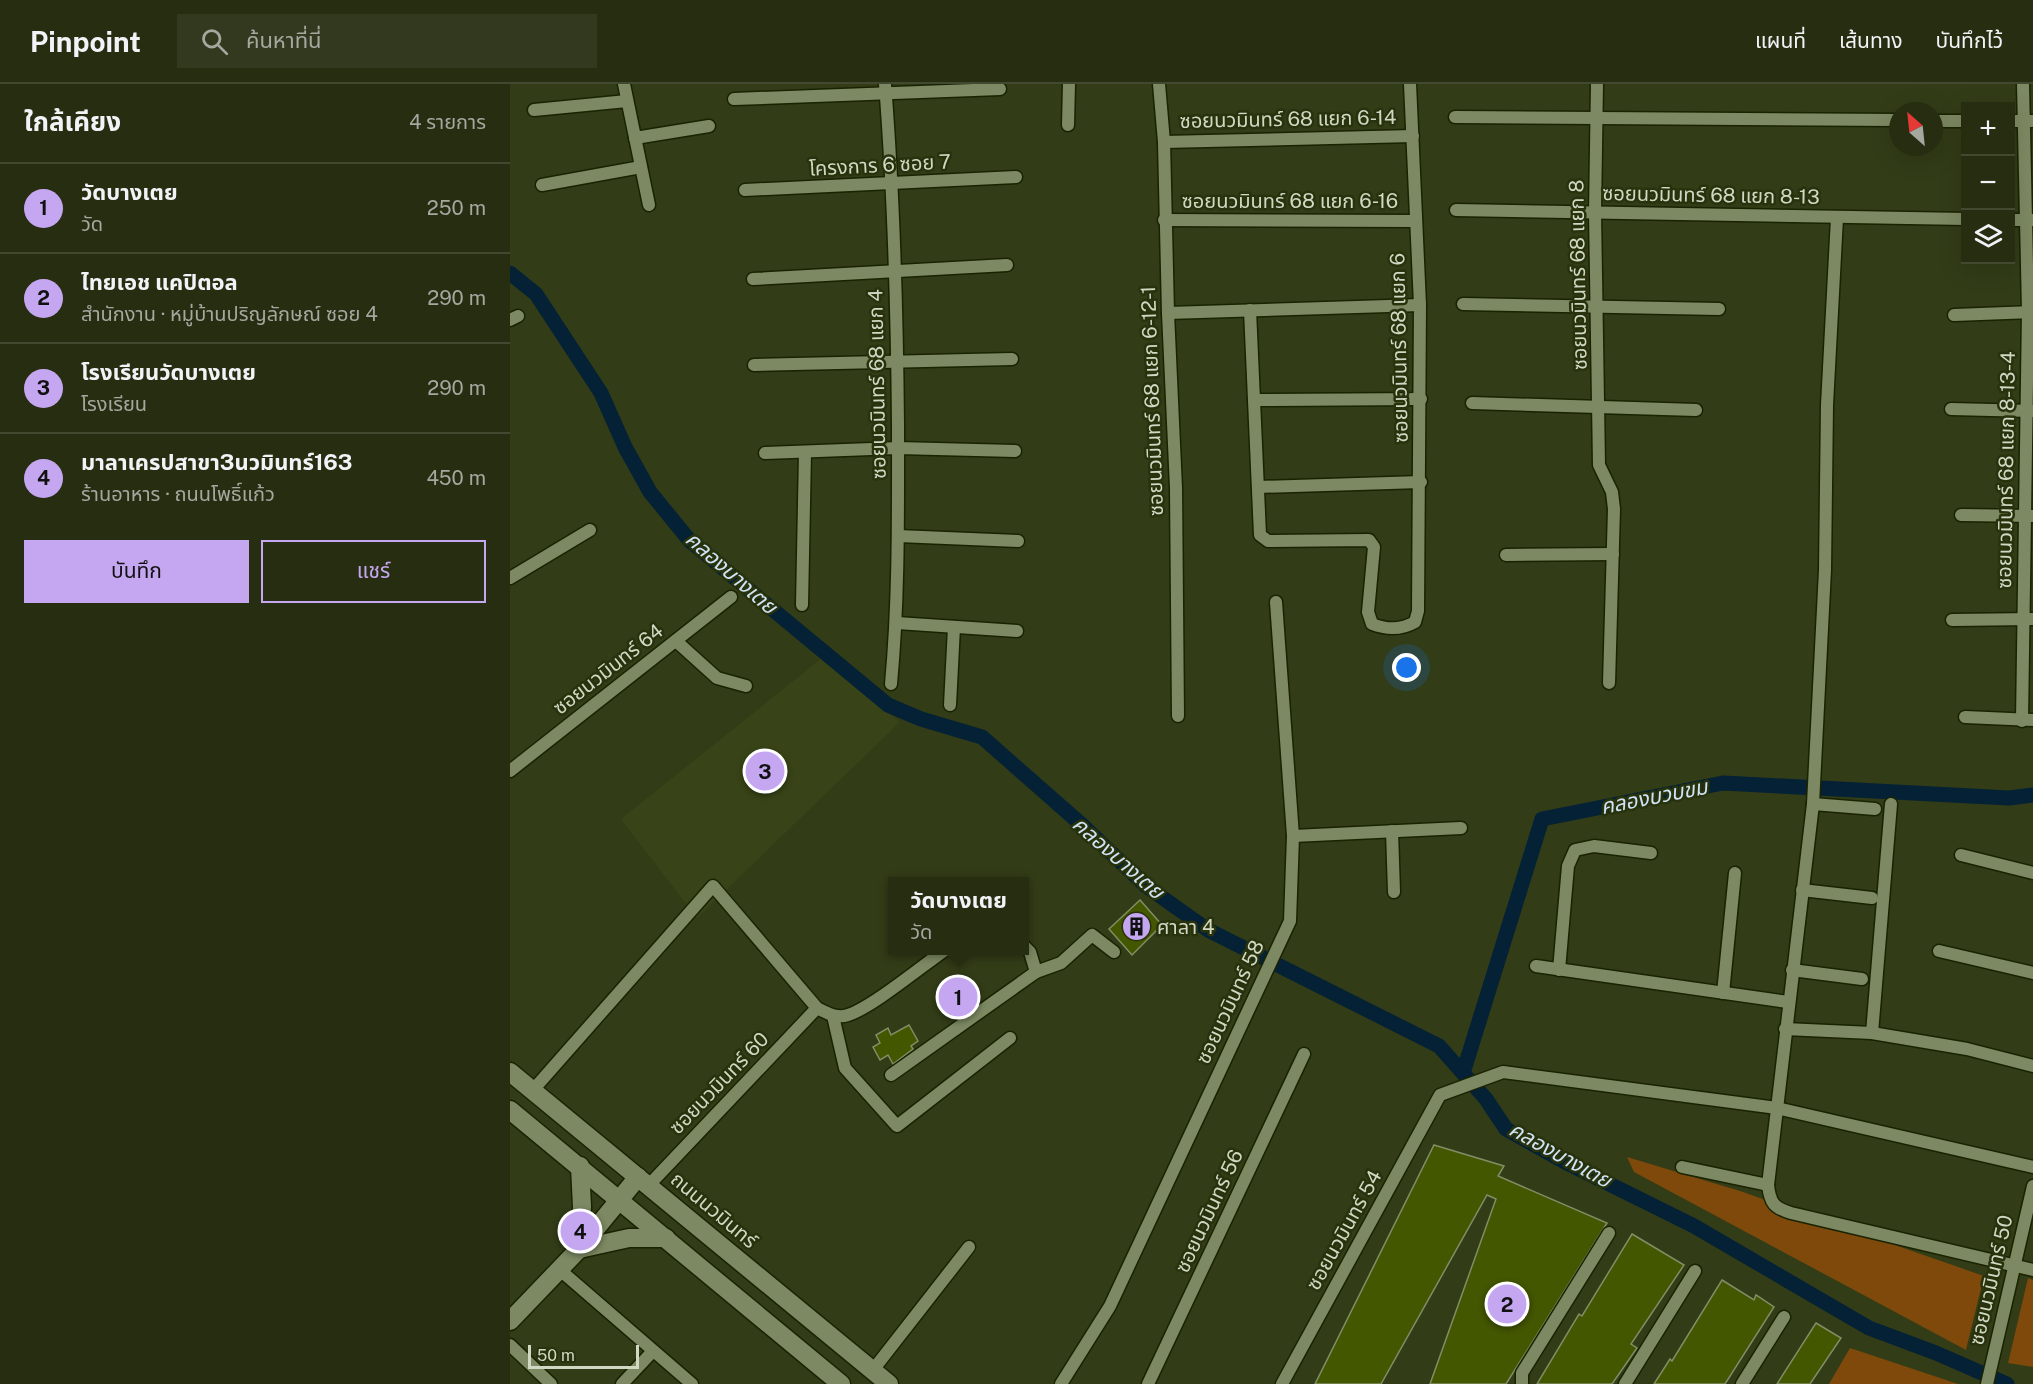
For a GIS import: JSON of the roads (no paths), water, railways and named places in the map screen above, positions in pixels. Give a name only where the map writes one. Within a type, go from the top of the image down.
[{"type":"main road","name":"ถนนนวมินทร์","points":[[510,1072],[889,1384]]},
{"type":"main road","points":[[510,1110],[841,1384]]},
{"type":"main road","points":[[579,1249],[582,1207],[580,1166]]},
{"type":"main road","points":[[510,1321],[579,1249],[619,1200],[643,1181]]},
{"type":"main road","points":[[579,1249],[629,1238],[666,1238]]},
{"type":"street","points":[[624,84],[649,205]]},
{"type":"street","points":[[1068,125],[1069,84]]},
{"type":"street","name":"ซอยนวมินทร์ 68 แยก 6-12-1","points":[[1159,84],[1164,142],[1167,313],[1176,488],[1178,716]]},
{"type":"street","name":"ซอยนวมินทร์ 68 แยก 6","points":[[1258,487],[1260,535],[1268,542],[1369,540],[1374,547],[1368,612],[1372,624],[1384,628],[1405,627],[1415,621],[1418,611],[1421,399],[1420,305],[1410,84]]},
{"type":"street","name":"ซอยนวมินทร์ 68 แยก 8","points":[[1598,84],[1595,212],[1599,465],[1614,501],[1613,554]]},
{"type":"street","name":"ซอยนวมินทร์ 68 แยก 8-13-4","points":[[2023,84],[2022,121],[2030,220],[2031,312],[2027,720]]},
{"type":"street","points":[[734,99],[886,88],[1000,89]]},
{"type":"street","name":"ซอยนวมินทร์ 68 แยก 4","points":[[886,88],[894,185],[898,448],[897,623],[891,684]]},
{"type":"street","points":[[534,110],[627,101]]},
{"type":"street","points":[[1455,117],[1889,120]]},
{"type":"street","points":[[1943,121],[1961,121]]},
{"type":"street","points":[[635,138],[709,126]]},
{"type":"street","name":"ซอยนวมินทร์ 68 แยก 6-14","points":[[1164,142],[1413,136]]},
{"type":"street","points":[[542,185],[641,167]]},
{"type":"street","name":"โครงการ 6 ซอย 7","points":[[745,190],[894,185],[1016,177]]},
{"type":"street","name":"ซอยนวมินทร์ 68 แยก 8-13","points":[[1456,210],[1961,219]]},
{"type":"street","points":[[1837,218],[1827,405],[1825,570],[1813,798],[1785,1029],[1768,1185],[1769,1200],[1777,1209],[2033,1270]]},
{"type":"street","points":[[2015,219],[2030,220]]},
{"type":"street","name":"ซอยนวมินทร์ 68 แยก 6-16","points":[[1164,220],[1416,221]]},
{"type":"street","points":[[753,279],[1007,265]]},
{"type":"street","points":[[1463,304],[1719,309]]},
{"type":"street","points":[[1167,313],[1420,305]]},
{"type":"street","points":[[1250,310],[1258,487],[1421,482]]},
{"type":"street","points":[[1954,315],[2031,312]]},
{"type":"street","points":[[754,365],[897,359],[1012,359]]},
{"type":"street","points":[[1254,400],[1421,399]]},
{"type":"street","points":[[1472,403],[1696,410]]},
{"type":"street","points":[[1951,409],[2029,411]]},
{"type":"street","points":[[765,453],[898,448],[1015,451]]},
{"type":"street","points":[[802,604],[805,453]]},
{"type":"street","points":[[1961,515],[2029,515]]},
{"type":"street","points":[[510,578],[590,530]]},
{"type":"street","points":[[898,536],[1018,541]]},
{"type":"street","points":[[1506,555],[1613,554],[1609,682]]},
{"type":"street","name":"ซอยนวมินทร์ 64","points":[[510,771],[731,597]]},
{"type":"street","name":"ซอยนวมินทร์ 58","points":[[1061,1384],[1110,1306],[1290,921],[1293,836],[1276,602]]},
{"type":"street","points":[[1952,620],[2029,619]]},
{"type":"street","points":[[897,623],[1017,631]]},
{"type":"street","points":[[950,705],[954,627]]},
{"type":"street","points":[[676,641],[717,678],[746,686]]},
{"type":"street","points":[[1965,717],[2027,720]]},
{"type":"street","points":[[1813,798],[1875,809]]},
{"type":"street","points":[[1872,1033],[1891,804]]},
{"type":"street","points":[[1293,836],[1461,828]]},
{"type":"street","points":[[1392,831],[1394,892]]},
{"type":"street","points":[[1559,970],[1568,866],[1575,850],[1594,846],[1651,853]]},
{"type":"street","points":[[1961,855],[2033,873]]},
{"type":"street","points":[[1723,993],[1735,873]]},
{"type":"street","points":[[532,1090],[713,886],[817,1008],[833,1016],[847,1016],[863,1007],[939,955]]},
{"type":"street","points":[[1802,890],[1872,898]]},
{"type":"street","points":[[891,1075],[1036,972],[1061,963],[1092,935],[1114,952]]},
{"type":"street","points":[[1029,951],[1036,972]]},
{"type":"street","points":[[1939,951],[2033,973]]},
{"type":"street","points":[[1536,966],[1788,1002]]},
{"type":"street","points":[[1792,970],[1862,979]]},
{"type":"street","name":"ซอยนวมินทร์ 60","points":[[643,1181],[817,1008]]},
{"type":"street","points":[[833,1016],[845,1068],[897,1126],[1010,1038]]},
{"type":"street","points":[[1785,1029],[1872,1033],[1967,1049],[2033,1066]]},
{"type":"street","name":"ซอยนวมินทร์ 56","points":[[1148,1384],[1304,1054]]},
{"type":"street","name":"ซอยนวมินทร์ 54","points":[[1282,1384],[1440,1095],[1503,1072],[1777,1108]]},
{"type":"street","points":[[1777,1108],[2033,1167]]},
{"type":"street","points":[[1683,1167],[1768,1185]]},
{"type":"street","name":"ซอยนวมินทร์ 50","points":[[1987,1384],[2033,1186]]},
{"type":"street","points":[[1522,1379],[1609,1233]]},
{"type":"street","points":[[873,1370],[969,1247]]},
{"type":"street","points":[[560,1270],[692,1384]]},
{"type":"street","points":[[1625,1384],[1695,1271]]},
{"type":"street","points":[[1742,1384],[1784,1317]]},
{"type":"street","points":[[510,1345],[551,1384]]},
{"type":"street","points":[[622,1384],[653,1351]]},
{"type":"waterway","name":"คลองบางเตย","points":[[510,273],[536,294],[601,393],[625,447],[650,492],[690,541],[888,705],[921,719],[982,737],[1082,825],[1146,886],[1208,930],[1439,1046],[1486,1099],[1506,1129],[1565,1162],[1694,1226],[1869,1328],[1936,1353],[2007,1384]]},
{"type":"waterway","name":"คลองบวบขม","points":[[1463,1073],[1542,819],[1723,783],[2009,798],[2033,795]]},
{"type":"place","name":"โรงเรียนวัดบางเตย","points":[[765,771]]},
{"type":"place","name":"ศาลา 4","points":[[1136,927]]},
{"type":"place","name":"วัดบางเตย","points":[[958,997]]},
{"type":"place","name":"มาลาเครปสาขา3นวมินทร์163","points":[[580,1231]]},
{"type":"place","name":"ไทยเอช แคปิตอล","points":[[1507,1304]]}]
